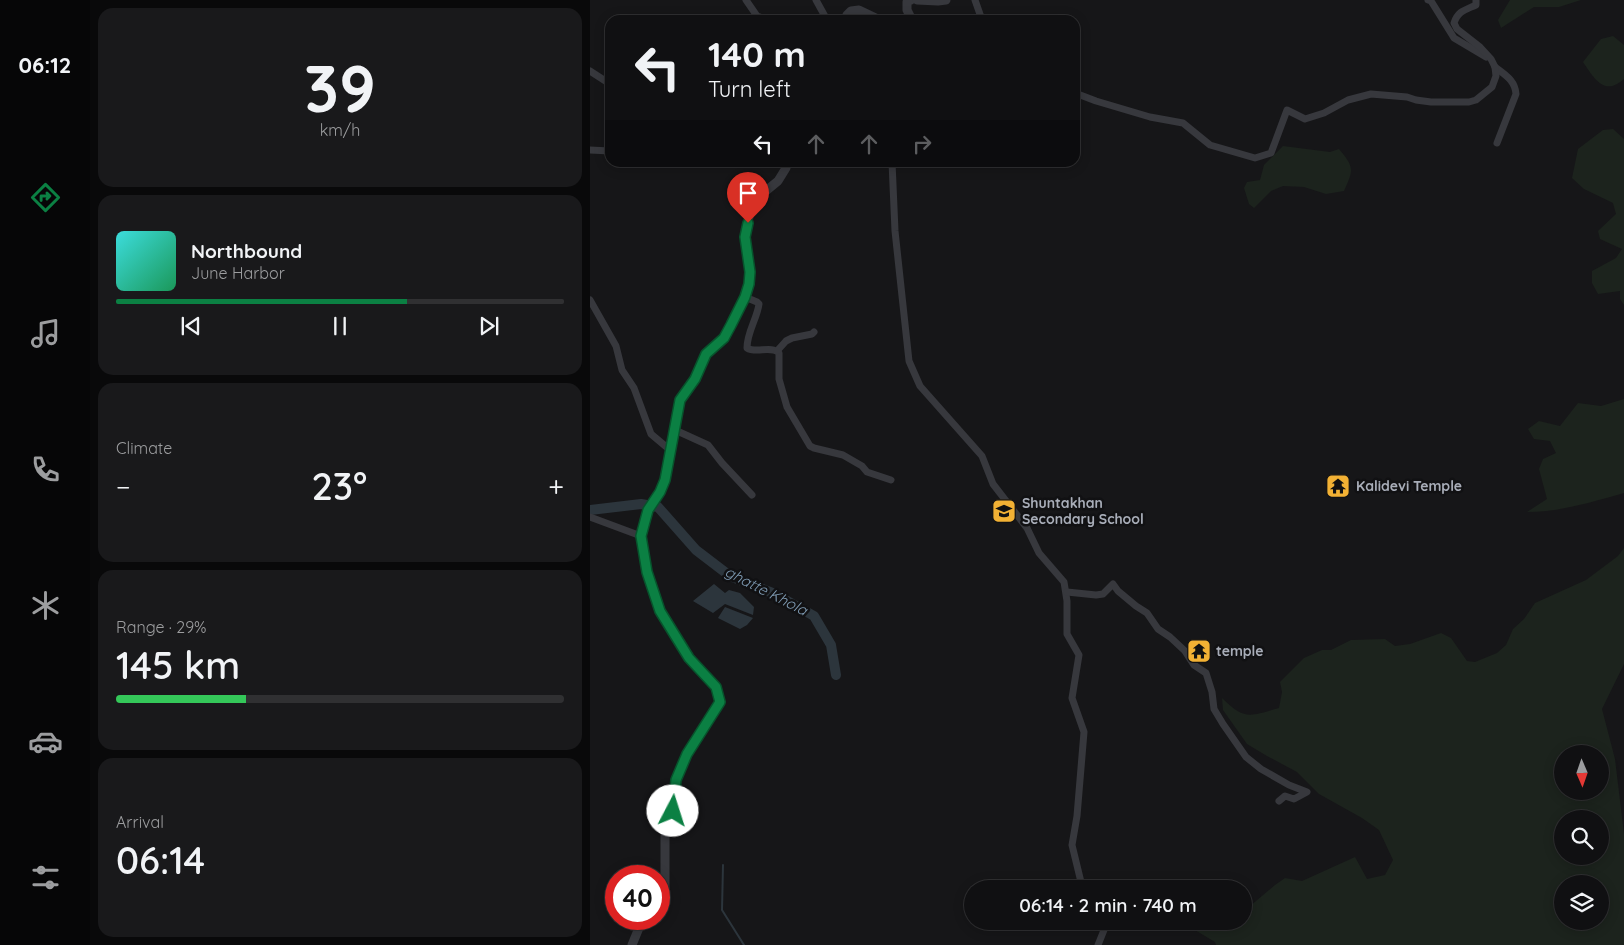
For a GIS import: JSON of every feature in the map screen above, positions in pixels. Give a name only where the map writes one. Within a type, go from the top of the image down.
[{"type":"street","points":[[746,0],[756,15]]},
{"type":"street","points":[[816,0],[824,15]]},
{"type":"street","points":[[910,15],[907,10],[907,2],[911,0]]},
{"type":"street","points":[[917,0],[946,0]]},
{"type":"street","points":[[975,0],[980,15]]},
{"type":"street","points":[[1428,0],[1454,38],[1491,60]]},
{"type":"street","points":[[1476,0],[1476,5],[1461,10],[1456,16],[1454,23],[1457,29],[1480,46],[1495,67],[1513,81],[1516,88],[1516,94],[1497,144]]},
{"type":"street","points":[[847,15],[852,10],[859,10],[870,15]]},
{"type":"street","points":[[1080,95],[1150,117],[1183,123],[1210,145],[1255,158],[1270,153],[1287,110],[1305,119],[1324,113],[1348,100],[1371,94],[1407,97],[1431,102],[1469,102],[1476,100],[1492,87],[1496,76],[1495,67]]},
{"type":"street","points":[[590,71],[605,81]]},
{"type":"street","points":[[590,150],[605,151]]},
{"type":"street","points":[[665,865],[665,836],[673,811],[676,780],[687,754],[720,702],[716,687],[689,658],[660,611],[647,572],[641,536],[648,510],[660,492],[665,480],[680,400],[695,379],[706,354],[724,338],[745,297],[750,272],[745,237],[751,207],[761,195],[778,181],[786,167]]},
{"type":"street","points":[[892,167],[895,231],[909,361],[920,386],[982,456],[993,484],[1027,528],[1039,553],[1064,582],[1067,592],[1067,634],[1078,655],[1072,698],[1084,732],[1077,816],[1072,845],[1081,880]]},
{"type":"street","points":[[745,297],[759,304],[751,327],[747,348],[752,350],[778,351],[792,338],[814,332]]},
{"type":"street","points":[[590,300],[616,346],[622,370],[634,388],[651,434],[670,450]]},
{"type":"street","points":[[778,351],[780,355],[780,384],[787,407],[810,446],[843,455],[862,466],[867,472],[891,480]]},
{"type":"street","points":[[675,430],[708,445],[752,495]]},
{"type":"street","points":[[590,517],[641,536]]},
{"type":"street","points":[[1067,592],[1103,594],[1113,584],[1118,591],[1147,613],[1158,630],[1170,637],[1185,650],[1194,665],[1206,673],[1212,692],[1214,709],[1246,757],[1261,769],[1289,785],[1307,792],[1294,799],[1284,796],[1279,801]]},
{"type":"street","points":[[632,945],[638,930]]},
{"type":"street","points":[[1098,945],[1104,930]]},
{"type":"shaded area","points":[[1510,0],[1581,0],[1559,7],[1534,7],[1501,28],[1498,20]]},
{"type":"shaded area","points":[[1613,36],[1624,45],[1624,79],[1617,84],[1605,86],[1591,74],[1583,62],[1601,39]]},
{"type":"shaded area","points":[[1613,129],[1624,139],[1624,305],[1620,299],[1620,291],[1598,294],[1592,283],[1592,271],[1616,258],[1622,249],[1600,239],[1598,231],[1616,214],[1613,203],[1584,189],[1572,178],[1578,149],[1603,130]]},
{"type":"shaded area","points":[[1283,146],[1330,152],[1339,149],[1348,160],[1351,168],[1350,178],[1344,191],[1326,194],[1304,187],[1283,186],[1271,191],[1254,208],[1249,204],[1244,188],[1247,182],[1260,180],[1264,165]]},
{"type":"shaded area","points":[[1624,399],[1624,493],[1564,508],[1527,512],[1547,499],[1539,469],[1543,459],[1556,453],[1550,441],[1534,439],[1528,429],[1539,421],[1560,426],[1578,403],[1601,406]]},
{"type":"shaded area","name":"Shuntakhan Secondary School","points":[[1003,499],[1015,511],[1001,523],[992,510]]},
{"type":"shaded area","points":[[1624,548],[1624,664],[1602,709],[1615,759],[1624,834],[1624,945],[1216,945],[1215,942],[1195,930],[1252,930],[1252,904],[1285,878],[1302,881],[1355,857],[1367,879],[1385,875],[1393,860],[1379,830],[1362,818],[1319,794],[1297,772],[1247,744],[1223,710],[1222,698],[1237,710],[1248,715],[1279,708],[1282,692],[1280,682],[1304,658],[1322,650],[1331,650],[1351,640],[1385,639],[1395,646],[1410,644],[1441,633],[1451,638],[1467,661],[1475,662],[1497,653],[1506,645],[1513,629],[1524,619],[1535,603],[1586,580],[1618,556]]},
{"type":"shaded area","points":[[714,584],[725,593],[729,590],[740,593],[754,607],[753,615],[725,604],[713,613],[693,601]]},
{"type":"shaded area","points":[[725,607],[753,618],[740,629],[718,618]]},
{"type":"waterway","name":"ghatte Khola","points":[[590,510],[641,504],[658,507],[696,550],[730,576],[775,594],[814,616],[831,645],[836,675]]},
{"type":"waterway","points":[[723,865],[722,910],[744,945]]},
{"type":"place","name":"Kalidevi Temple","points":[[1338,486]]},
{"type":"place","name":"Shuntakhan Secondary School","points":[[1004,511]]},
{"type":"place","name":"temple","points":[[1199,651]]},
{"type":"route","points":[[673,811],[676,780],[687,754],[720,702],[716,687],[689,658],[660,611],[647,572],[641,536],[648,510],[660,492],[665,480],[680,400],[695,379],[706,354],[724,338],[745,297],[750,272],[745,237],[748,223]]}]
